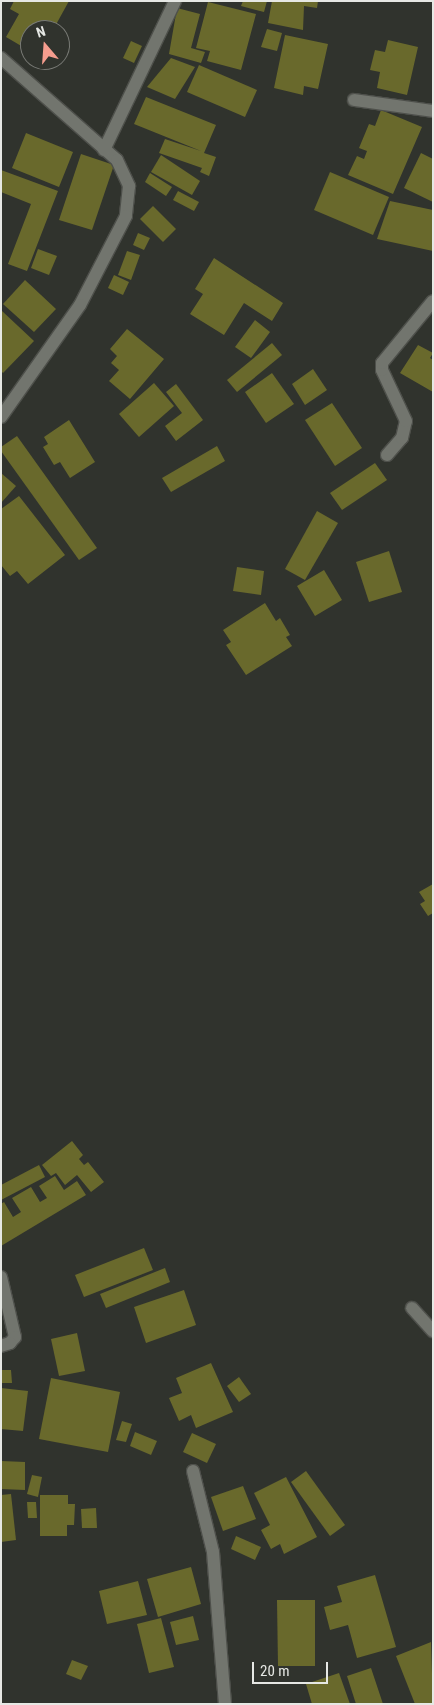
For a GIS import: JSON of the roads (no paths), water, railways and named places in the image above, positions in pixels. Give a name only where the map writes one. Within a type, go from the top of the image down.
[{"type":"street","points":[[104,150],[175,1]]},
{"type":"street","points":[[1,58],[117,160],[127,176],[129,196],[126,216],[80,304],[1,417]]},
{"type":"street","points":[[354,100],[433,111]]},
{"type":"street","points":[[387,455],[402,438],[406,421],[382,370],[382,362],[431,304]]},
{"type":"street","points":[[1,1277],[15,1337],[10,1343],[1,1346]]},
{"type":"street","points":[[412,1308],[433,1331]]},
{"type":"street","points":[[193,1471],[210,1535],[225,1704]]}]
